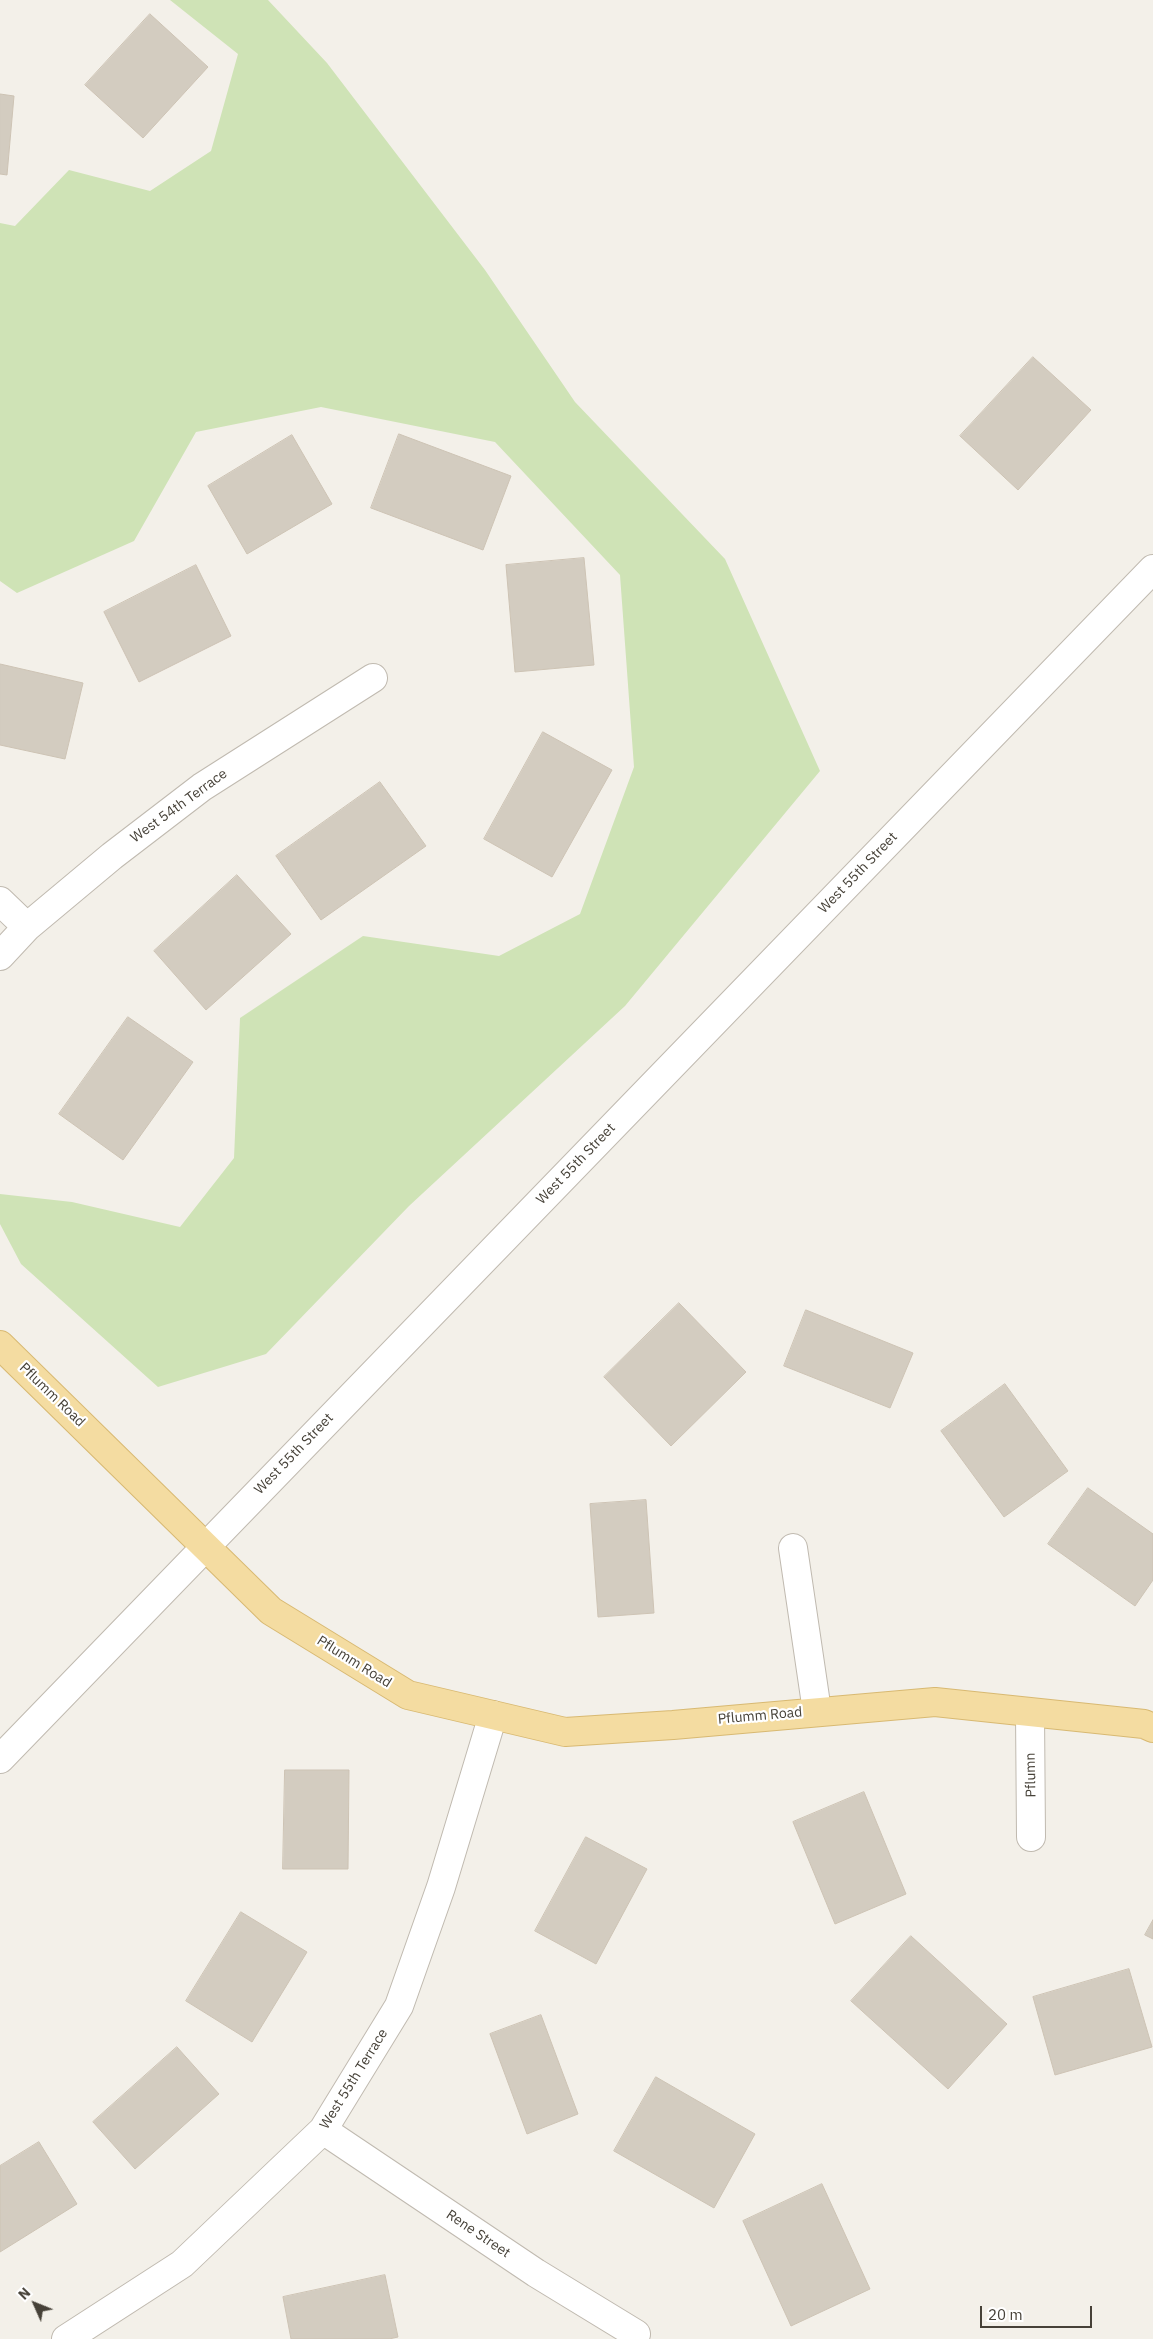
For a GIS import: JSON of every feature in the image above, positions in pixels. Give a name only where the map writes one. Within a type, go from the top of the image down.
[{"type":"main road","name":"Pflumm Road","points":[[0,1345],[206,1545],[271,1611],[408,1695],[565,1732],[673,1725],[935,1702],[1144,1724],[1153,1728]]},
{"type":"street","name":"West 55th Street","points":[[0,1759],[1153,569]]},
{"type":"street","name":"West 54th Terrace","points":[[0,956],[27,927],[112,856],[202,787],[374,678]]},
{"type":"street","points":[[0,901],[27,927]]},
{"type":"street","name":"Pflumm Road","points":[[793,1548],[817,1711]]},
{"type":"street","name":"Pflumn","points":[[1030,1713],[1031,1837]]},
{"type":"street","name":"West 55th Terrace","points":[[66,2339],[182,2264],[323,2130],[399,2006],[441,1887],[492,1715]]},
{"type":"street","name":"Rene Street","points":[[323,2130],[536,2273],[636,2334]]},
{"type":"green space","points":[[170,0],[268,0],[327,63],[485,270],[575,402],[725,559],[820,771],[625,1006],[409,1206],[266,1354],[158,1387],[21,1264],[0,1224],[0,1194],[72,1202],[180,1227],[234,1158],[240,1018],[363,936],[499,956],[580,914],[634,767],[620,575],[495,442],[321,407],[196,432],[134,541],[17,593],[0,581],[0,223],[15,226],[69,170],[150,191],[211,151],[238,54]]},
{"type":"building","points":[[150,14],[208,67],[143,138],[85,85]]},
{"type":"building","points":[[0,94],[14,96],[7,175],[0,174]]},
{"type":"building","points":[[1033,357],[1091,410],[1018,490],[960,436]]},
{"type":"building","points":[[399,434],[511,476],[483,550],[371,508]]},
{"type":"building","points":[[292,435],[332,504],[247,554],[208,486]]},
{"type":"building","points":[[584,558],[594,665],[515,672],[506,565]]},
{"type":"building","points":[[196,565],[231,636],[139,682],[104,612]]},
{"type":"building","points":[[0,664],[83,683],[65,759],[0,745]]},
{"type":"building","points":[[543,732],[612,770],[552,877],[484,839]]},
{"type":"building","points":[[380,782],[426,846],[321,920],[276,856]]},
{"type":"building","points":[[237,875],[291,934],[206,1010],[154,951]]},
{"type":"building","points":[[128,1017],[193,1062],[123,1160],[59,1114]]},
{"type":"building","points":[[679,1303],[746,1372],[671,1446],[604,1377]]},
{"type":"building","points":[[806,1310],[913,1353],[890,1408],[784,1366]]},
{"type":"building","points":[[1005,1384],[1068,1471],[1004,1517],[941,1431]]},
{"type":"building","points":[[1088,1488],[1153,1534],[1153,1580],[1135,1606],[1048,1544]]},
{"type":"building","points":[[646,1500],[654,1613],[598,1617],[590,1504]]},
{"type":"building","points":[[285,1770],[349,1770],[348,1869],[283,1869]]},
{"type":"building","points":[[864,1792],[906,1894],[835,1924],[793,1822]]},
{"type":"building","points":[[586,1837],[647,1869],[596,1964],[535,1931]]},
{"type":"building","points":[[241,1912],[307,1952],[252,2042],[186,2001]]},
{"type":"building","points":[[1153,1920],[1153,1939],[1145,1935]]},
{"type":"building","points":[[911,1936],[1007,2024],[948,2089],[851,2001]]},
{"type":"building","points":[[1129,1969],[1152,2047],[1055,2075],[1033,1997]]},
{"type":"building","points":[[541,2015],[578,2114],[527,2134],[490,2034]]},
{"type":"building","points":[[177,2047],[219,2094],[135,2169],[93,2122]]},
{"type":"building","points":[[656,2077],[755,2134],[714,2208],[614,2151]]},
{"type":"building","points":[[39,2142],[77,2204],[0,2252],[0,2166]]},
{"type":"building","points":[[822,2184],[870,2289],[791,2326],[743,2221]]},
{"type":"building","points":[[385,2275],[398,2337],[389,2339],[291,2339],[283,2297]]}]
